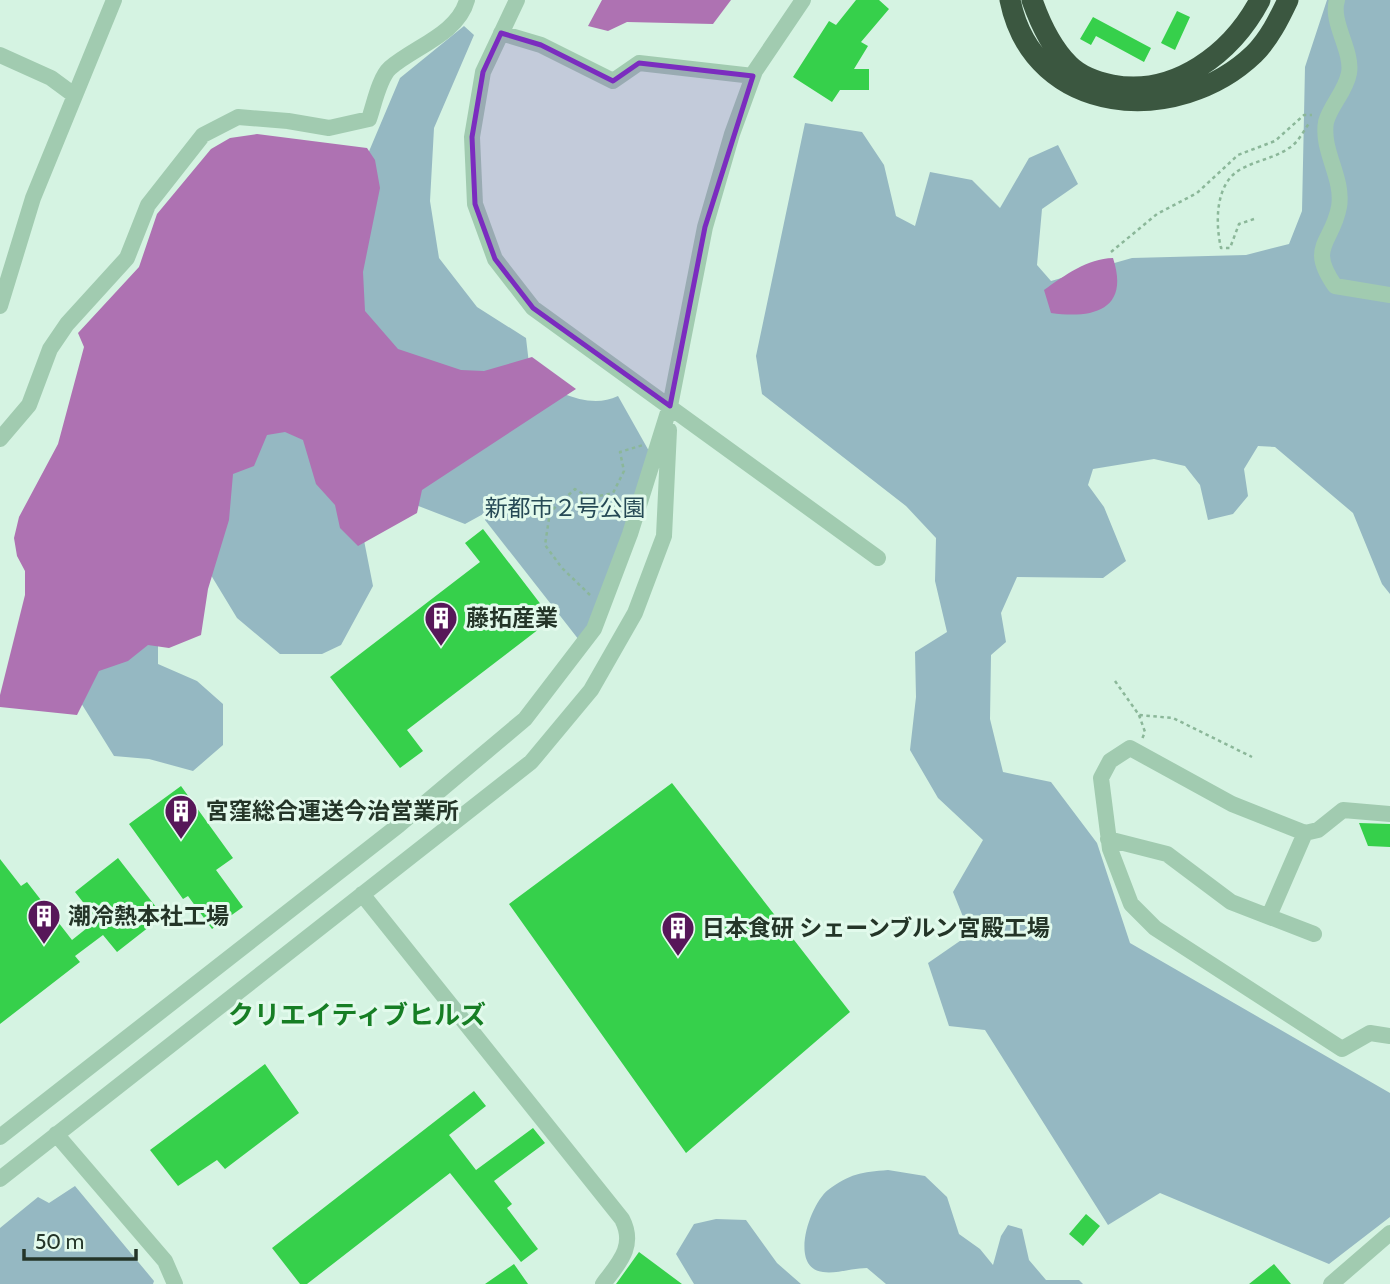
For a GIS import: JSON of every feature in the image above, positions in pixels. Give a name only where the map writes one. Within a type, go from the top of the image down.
[{"type":"highway","points":[[1010,0],[1021,33],[1031,48],[1062,79],[1103,98],[1136,102],[1183,93],[1234,69],[1255,52],[1276,24],[1288,0]]},
{"type":"highway","points":[[1032,0],[1041,26],[1069,66],[1086,77],[1104,83],[1135,87],[1177,79],[1200,68],[1233,37],[1260,0]]},
{"type":"street","points":[[0,306],[33,198],[114,0]]},
{"type":"street","points":[[0,439],[29,404],[50,349],[67,324],[127,258],[148,205],[202,135],[238,117],[329,128],[369,119],[388,70],[438,37],[465,7],[467,0]]},
{"type":"street","points":[[0,1137],[400,825],[525,719],[594,629],[630,534],[670,406],[705,227],[753,76],[803,0]]},
{"type":"street","points":[[1337,0],[1349,72],[1328,119],[1327,146],[1339,184],[1339,207],[1322,248],[1323,268],[1335,286],[1390,295]]},
{"type":"street","points":[[514,2],[483,72],[472,137],[475,204],[495,259],[533,308],[877,558]]},
{"type":"street","points":[[501,33],[541,45],[613,82],[639,63],[753,76]]},
{"type":"street","points":[[0,55],[51,78],[74,95]]},
{"type":"street","points":[[0,1178],[531,762],[591,690],[635,613],[664,536],[670,406]]},
{"type":"street","points":[[1390,814],[1343,810],[1318,830],[1305,833],[1232,804],[1130,748],[1110,761],[1101,778],[1108,839],[1131,904],[1155,928],[1342,1049],[1370,1033],[1390,1036]]},
{"type":"street","points":[[1269,916],[1305,833]]},
{"type":"street","points":[[1108,839],[1167,854],[1231,902],[1314,934]]},
{"type":"street","points":[[362,894],[622,1219],[628,1232],[628,1244],[624,1256],[603,1284]]},
{"type":"street","points":[[56,1134],[165,1261],[175,1284]]},
{"type":"street","points":[[1331,1284],[1390,1233]]},
{"type":"path","points":[[1111,251],[1157,214],[1197,193],[1238,155],[1275,141],[1304,115],[1328,119]]},
{"type":"path","points":[[1254,219],[1239,225],[1230,248],[1221,248],[1217,208],[1223,191],[1240,169],[1292,147],[1311,121],[1328,119]]},
{"type":"path","points":[[602,607],[562,568],[545,545],[550,512],[575,489],[584,495],[598,497],[613,493],[624,471],[620,452],[659,440]]},
{"type":"path","points":[[1115,681],[1139,715],[1144,733],[1136,752]]},
{"type":"path","points":[[1139,715],[1173,718],[1252,757]]},
{"type":"highlighted area","points":[[501,33],[541,45],[613,81],[639,63],[753,76],[705,227],[670,406],[533,308],[495,259],[475,204],[472,137],[483,72]]},
{"type":"green space","points":[[1327,0],[1390,0],[1390,594],[1382,584],[1353,513],[1275,447],[1258,446],[1244,469],[1248,496],[1233,514],[1208,520],[1200,485],[1185,466],[1154,459],[1093,469],[1088,485],[1104,507],[1126,561],[1103,578],[1017,577],[1001,613],[1006,642],[991,655],[990,719],[1003,772],[1051,782],[1097,843],[1130,943],[1390,1093],[1390,1217],[1329,1264],[1160,1193],[1108,1225],[985,1030],[949,1026],[928,963],[970,934],[953,892],[983,840],[938,798],[910,750],[916,697],[915,652],[947,632],[935,581],[936,538],[906,506],[762,394],[756,356],[805,123],[862,132],[884,165],[896,216],[915,226],[930,172],[972,180],[1000,208],[1029,158],[1058,145],[1078,184],[1042,209],[1037,265],[1051,281],[1132,258],[1246,255],[1289,244],[1302,211],[1305,67]]},
{"type":"green space","name":"新都市２号公園","points":[[464,26],[474,35],[434,128],[430,201],[439,258],[477,307],[526,338],[531,381],[585,400],[607,400],[618,396],[654,460],[600,612],[579,640],[485,520],[485,513],[465,524],[390,495],[359,515],[373,586],[341,645],[322,654],[280,654],[237,618],[200,557],[158,626],[158,664],[197,681],[223,704],[223,745],[193,771],[149,759],[114,756],[68,682],[336,317],[348,201],[400,78]]},
{"type":"green space","points":[[888,1170],[925,1176],[947,1197],[959,1234],[980,1249],[993,1265],[1001,1236],[1008,1225],[1022,1229],[1029,1260],[1046,1280],[1079,1280],[1083,1284],[886,1284],[867,1268],[823,1272],[812,1268],[806,1259],[804,1248],[809,1221],[821,1197],[849,1177]]},
{"type":"green space","points":[[75,1186],[154,1281],[153,1284],[0,1284],[0,1228],[38,1197],[49,1203]]},
{"type":"green space","points":[[716,1219],[746,1220],[777,1263],[801,1284],[694,1284],[676,1254],[694,1224]]},
{"type":"shaded area","points":[[602,0],[731,0],[713,24],[627,22],[608,31],[588,26]]},
{"type":"shaded area","points":[[257,134],[367,148],[375,160],[380,188],[363,272],[365,311],[398,349],[461,370],[484,371],[532,357],[576,389],[422,490],[417,513],[358,546],[340,528],[335,505],[316,484],[303,440],[285,432],[267,435],[254,466],[233,474],[229,520],[208,589],[201,635],[169,648],[148,645],[128,661],[99,671],[77,715],[0,707],[0,695],[25,595],[25,571],[17,556],[14,538],[19,517],[58,444],[84,347],[78,333],[139,267],[157,214],[211,149],[230,138]]},
{"type":"shaded area","points":[[1113,258],[1117,276],[1112,300],[1094,312],[1051,313],[1044,290],[1085,265]]},
{"type":"building","points":[[856,0],[879,0],[889,9],[861,42],[868,46],[854,69],[869,69],[869,90],[840,90],[832,102],[793,77],[829,21],[836,25]]},
{"type":"building","points":[[1177,11],[1190,17],[1175,50],[1161,43]]},
{"type":"building","points":[[1093,17],[1151,48],[1144,62],[1096,36],[1091,45],[1080,39]]},
{"type":"building","name":"藤拓産業","points":[[483,529],[552,619],[407,730],[423,751],[400,768],[330,677],[480,562],[465,543]]},
{"type":"building","name":"日本食研 シェーンブルン宮殿工場","points":[[672,783],[850,1012],[686,1153],[509,904]]},
{"type":"building","name":"宮窪総合運送今治営業所","points":[[181,786],[233,858],[216,870],[243,907],[212,929],[188,896],[183,899],[129,824]]},
{"type":"building","points":[[1359,823],[1390,824],[1390,847],[1368,846]]},
{"type":"building","name":"潮冷熱本社工場","points":[[118,858],[163,916],[117,952],[103,935],[75,956],[80,962],[0,1024],[0,859],[21,886],[27,882],[72,940],[97,920],[75,892]]},
{"type":"building","points":[[265,1064],[299,1113],[225,1169],[217,1160],[178,1186],[150,1150]]},
{"type":"building","points":[[474,1091],[486,1106],[449,1135],[476,1170],[533,1128],[545,1143],[494,1181],[512,1204],[507,1208],[538,1249],[521,1262],[450,1173],[307,1284],[300,1284],[272,1248]]},
{"type":"building","points":[[1086,1214],[1100,1226],[1083,1246],[1069,1234]]},
{"type":"building","points":[[639,1252],[682,1284],[616,1284]]},
{"type":"building","points":[[514,1264],[528,1284],[485,1284]]},
{"type":"building","points":[[1274,1264],[1291,1284],[1249,1284]]},
{"type":"place","name":"藤拓産業","points":[[441,648]]},
{"type":"place","name":"宮窪総合運送今治営業所","points":[[181,841]]},
{"type":"place","name":"潮冷熱本社工場","points":[[44,946]]},
{"type":"place","name":"日本食研 シェーンブルン宮殿工場","points":[[678,958]]},
{"type":"district","name":"クリエイティブヒルズ","points":[[357,1015]]}]
